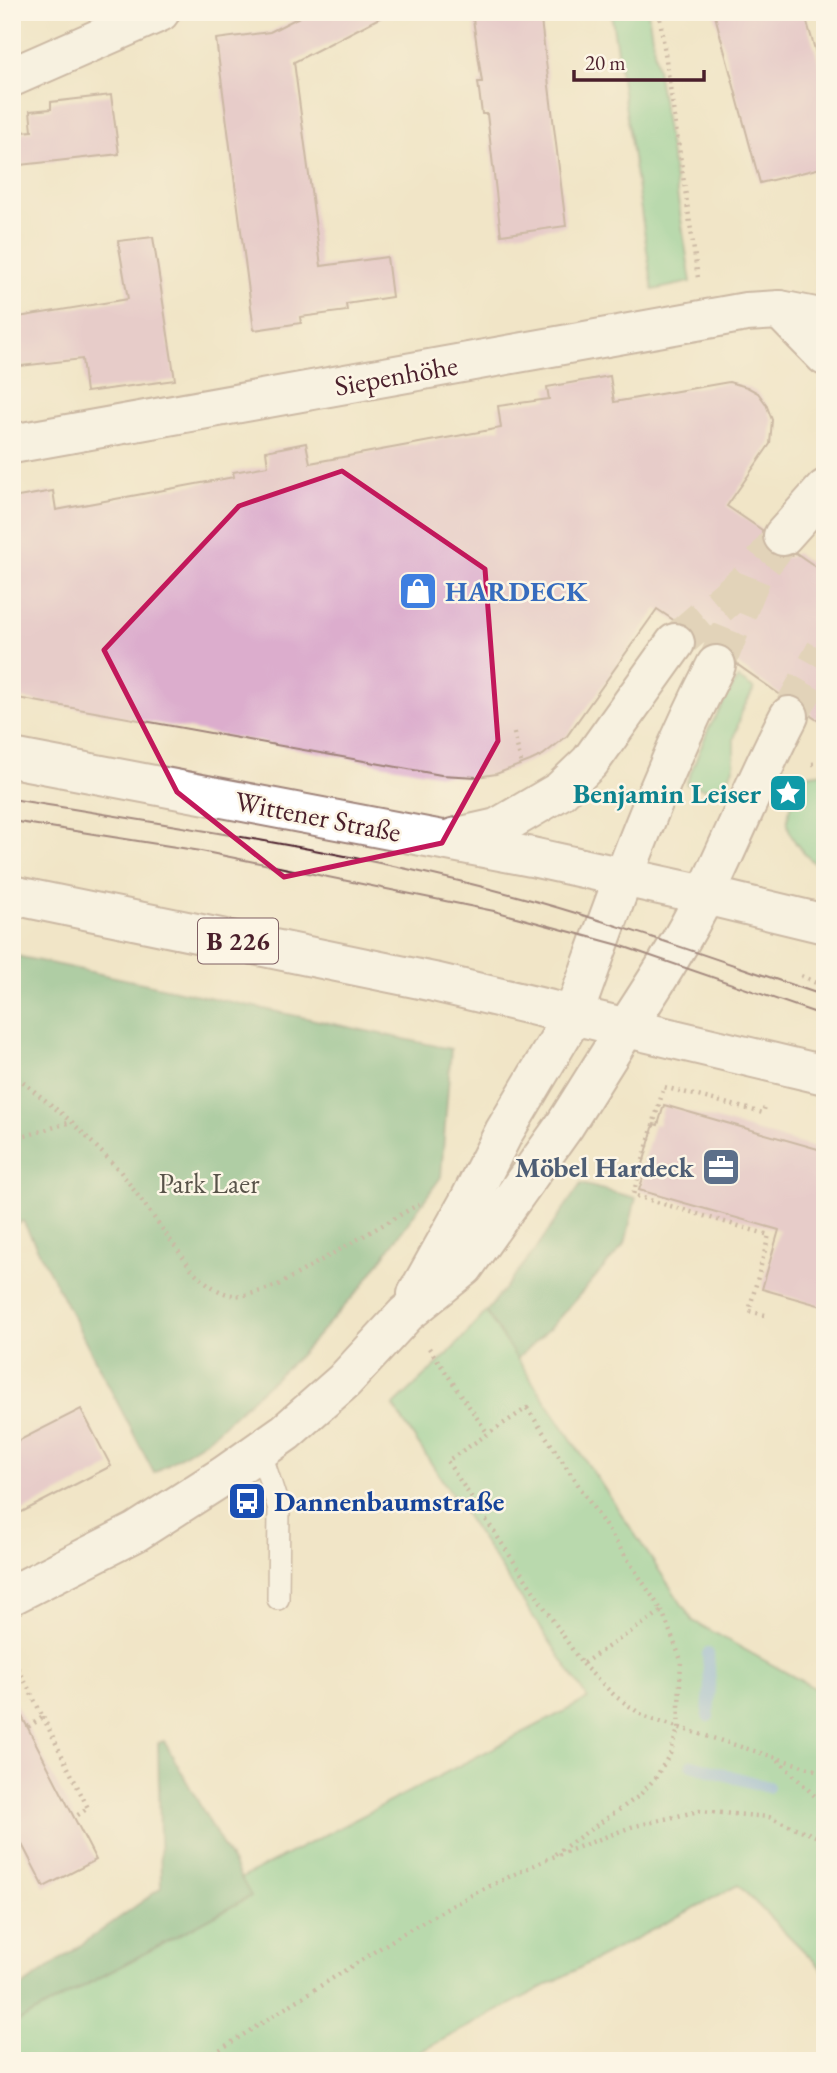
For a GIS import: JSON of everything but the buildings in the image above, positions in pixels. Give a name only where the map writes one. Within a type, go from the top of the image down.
[{"type":"main road","points":[[12,77],[160,12]]},
{"type":"main road","points":[[780,310],[825,356]]},
{"type":"main road","name":"Siepenhöhe","points":[[12,444],[746,312],[780,310],[825,319]]},
{"type":"main road","points":[[783,536],[825,489]]},
{"type":"main road","points":[[443,840],[497,828],[560,791],[590,762],[675,643]]},
{"type":"main road","points":[[405,1314],[469,1201],[504,1132],[573,1016],[623,876],[684,728],[716,665]]},
{"type":"main road","points":[[12,1595],[136,1532],[286,1432],[344,1381],[405,1314],[464,1267],[565,1125],[669,962],[705,895],[766,760],[789,716]]},
{"type":"main road","name":"Wittener Straße","points":[[12,758],[623,876],[825,924]]},
{"type":"main road","name":"B 226","points":[[12,895],[434,982],[825,1074]]},
{"type":"lane","points":[[260,1450],[279,1508],[278,1600]]},
{"type":"path","points":[[659,12],[704,320]]},
{"type":"path","points":[[801,976],[825,987]]},
{"type":"path","points":[[765,1315],[749,1311],[769,1235],[633,1195],[664,1087],[764,1113],[775,1061]]},
{"type":"path","points":[[12,1073],[72,1122],[120,1171],[193,1271],[208,1285],[227,1296],[257,1294],[280,1284],[419,1203],[469,1201]]},
{"type":"path","points":[[12,1140],[72,1122]]},
{"type":"path","points":[[442,1367],[488,1434]]},
{"type":"path","points":[[545,1860],[639,1796],[656,1777],[670,1755],[678,1729],[681,1660],[662,1611],[527,1408],[447,1461],[582,1664],[615,1696],[645,1717],[678,1729],[825,1773]]},
{"type":"path","points":[[582,1664],[662,1611]]},
{"type":"path","points":[[12,1656],[88,1808],[75,1817]]},
{"type":"path","points":[[28,1727],[43,1717]]},
{"type":"path","points":[[777,1759],[825,1806]]},
{"type":"path","points":[[202,2061],[407,1931],[475,1893],[545,1860],[631,1827],[699,1811],[769,1818],[825,1840]]},
{"type":"path","points":[[12,2045],[20,2061]]},
{"type":"highlighted area","points":[[342,471],[485,569],[498,741],[442,843],[284,877],[177,792],[104,650],[239,506]]},
{"type":"green space","points":[[611,12],[648,12],[691,282],[653,290]]},
{"type":"green space","points":[[738,678],[754,689],[742,711],[734,739],[734,765],[723,793],[686,784],[708,730]]},
{"type":"green space","points":[[825,772],[825,862],[815,864],[792,837],[788,817],[804,775]]},
{"type":"green space","name":"Park Laer","points":[[12,955],[451,1049],[441,1177],[361,1288],[298,1357],[209,1438],[154,1473],[23,1221],[12,1226]]},
{"type":"green space","points":[[581,1184],[636,1198],[625,1244],[549,1329],[517,1359],[486,1312],[535,1250]]},
{"type":"green space","points":[[486,1312],[693,1621],[825,1694],[825,1972],[738,1885],[402,2061],[12,2061],[12,1997],[588,1699],[393,1406],[448,1354]]},
{"type":"green space","points":[[164,1741],[251,1896],[12,2025],[12,1994],[161,1888],[158,1743]]},
{"type":"waterway","points":[[708,1654],[708,1716]]},
{"type":"waterway","points":[[692,1765],[768,1787]]},
{"type":"tunnel","points":[[716,665],[752,577],[783,536]]},
{"type":"tunnel","points":[[675,643],[752,577]]},
{"type":"tunnel","points":[[789,716],[825,651]]},
{"type":"tram line","points":[[12,799],[258,840],[442,877],[584,915],[825,996]]},
{"type":"tram line","points":[[12,821],[201,851],[494,911],[619,945],[825,1016]]},
{"type":"place","name":"HARDECK","points":[[418,591]]},
{"type":"place","name":"Benjamin Leiser","points":[[788,793]]},
{"type":"place","name":"Möbel Hardeck","points":[[721,1167]]},
{"type":"place","name":"Dannenbaumstraße","points":[[247,1501]]}]
